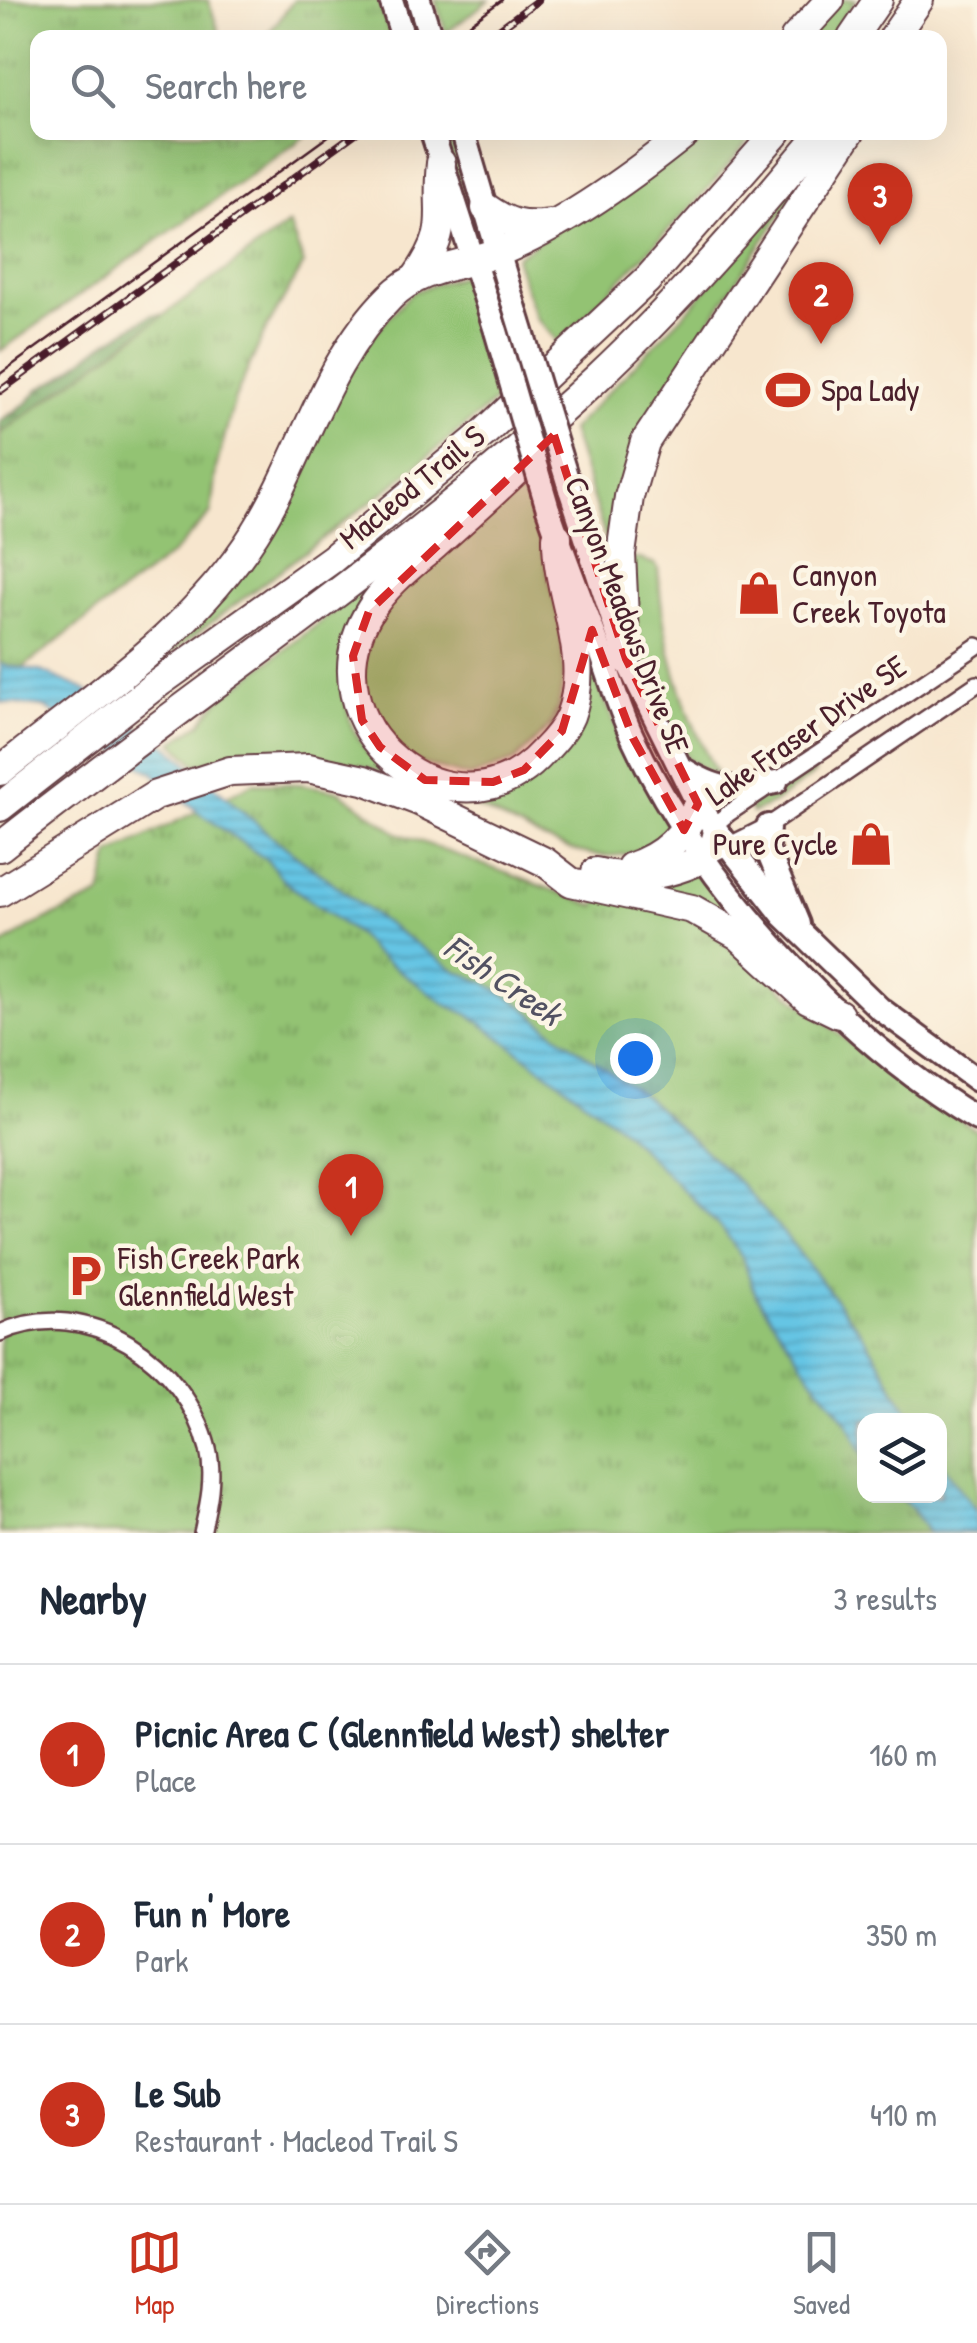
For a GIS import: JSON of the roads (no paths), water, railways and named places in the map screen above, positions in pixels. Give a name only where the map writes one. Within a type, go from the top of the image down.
[{"type":"highway","points":[[802,30],[830,0]]},
{"type":"highway","points":[[857,30],[878,0]]},
{"type":"highway","points":[[898,30],[919,0]]},
{"type":"highway","points":[[919,30],[939,0]]},
{"type":"highway","points":[[416,276],[485,256],[556,223],[675,140]]},
{"type":"highway","name":"Macleod Trail S","points":[[0,807],[42,756],[153,687],[332,558],[484,433],[647,280],[769,140]]},
{"type":"highway","name":"Macleod Trail S","points":[[0,847],[407,538],[595,380],[702,272],[815,140]]},
{"type":"highway","points":[[626,659],[621,554],[629,496],[645,442],[845,140]]},
{"type":"highway","points":[[0,771],[42,756],[204,600],[255,533],[341,363],[378,309],[416,276],[437,244],[442,223],[438,192],[441,163]]},
{"type":"highway","points":[[486,208],[509,224],[526,228],[556,223]]},
{"type":"highway","points":[[557,536],[557,556],[572,618],[576,656],[576,692],[562,731],[535,762],[493,782],[466,787],[425,780],[401,766],[380,747],[362,720],[351,684],[352,656],[369,610],[388,586],[581,408],[595,380]]},
{"type":"highway","points":[[0,892],[170,789],[230,771],[308,768],[364,780],[419,802],[545,862],[571,882],[692,910],[738,934],[808,999],[839,1014]]},
{"type":"highway","points":[[605,874],[655,858],[706,815]]},
{"type":"highway","points":[[545,862],[626,878],[671,871],[716,852]]},
{"type":"main road","points":[[392,0],[401,30]]},
{"type":"main road","points":[[419,0],[429,30]]},
{"type":"main road","points":[[434,140],[441,163],[485,256]]},
{"type":"main road","points":[[465,140],[486,208],[485,256]]},
{"type":"main road","name":"Canyon Meadows Drive SE","points":[[485,256],[512,302],[626,659],[706,815],[716,852],[767,939],[839,1014],[945,1100],[977,1119]]},
{"type":"main road","name":"Canyon Meadows Drive SE","points":[[485,256],[496,331],[557,536],[633,738],[684,830],[716,852],[878,1008],[977,1080]]},
{"type":"main road","points":[[682,768],[710,786],[724,789],[776,782]]},
{"type":"main road","points":[[768,826],[767,849],[797,916],[800,933]]},
{"type":"street","name":"Lake Fraser Drive SE","points":[[706,815],[776,782],[977,646]]},
{"type":"street","points":[[950,663],[974,686]]},
{"type":"street","name":"Lake Fraser Drive SE","points":[[716,852],[768,826],[974,686]]},
{"type":"street","points":[[0,1334],[44,1323],[97,1328],[123,1338],[162,1368],[185,1395],[209,1451],[211,1482],[202,1533]]},
{"type":"water","points":[[0,664],[43,672],[84,689],[169,747],[271,836],[381,920],[456,971],[484,982],[522,1005],[648,1099],[739,1182],[787,1237],[866,1339],[909,1413],[857,1413],[857,1442],[848,1423],[756,1295],[743,1259],[725,1232],[620,1127],[470,1015],[448,1006],[372,951],[358,935],[285,882],[268,861],[197,811],[153,773],[44,707],[0,702]]},
{"type":"water","points":[[947,1471],[977,1512],[977,1533],[929,1533],[906,1503],[947,1503]]},
{"type":"tram line","points":[[461,30],[502,0]]},
{"type":"tram line","points":[[0,374],[323,140]]},
{"type":"railway","points":[[498,30],[538,0]]},
{"type":"railway","points":[[0,391],[346,140]]},
{"type":"place","name":"Le Sub","points":[[880,245]]},
{"type":"place","name":"Fun n' More","points":[[821,344]]},
{"type":"place","name":"Spa Lady","points":[[788,390]]},
{"type":"place","name":"Canyon Creek Toyota","points":[[759,593]]},
{"type":"place","name":"Pure Cycle","points":[[871,844]]},
{"type":"place","name":"Picnic Area C (Glennfield West) shelter","points":[[351,1236]]},
{"type":"place","name":"Fish Creek Park Glennfield West","points":[[85,1276]]},
{"type":"water label","name":"Fish Creek","points":[[503,980]]}]
